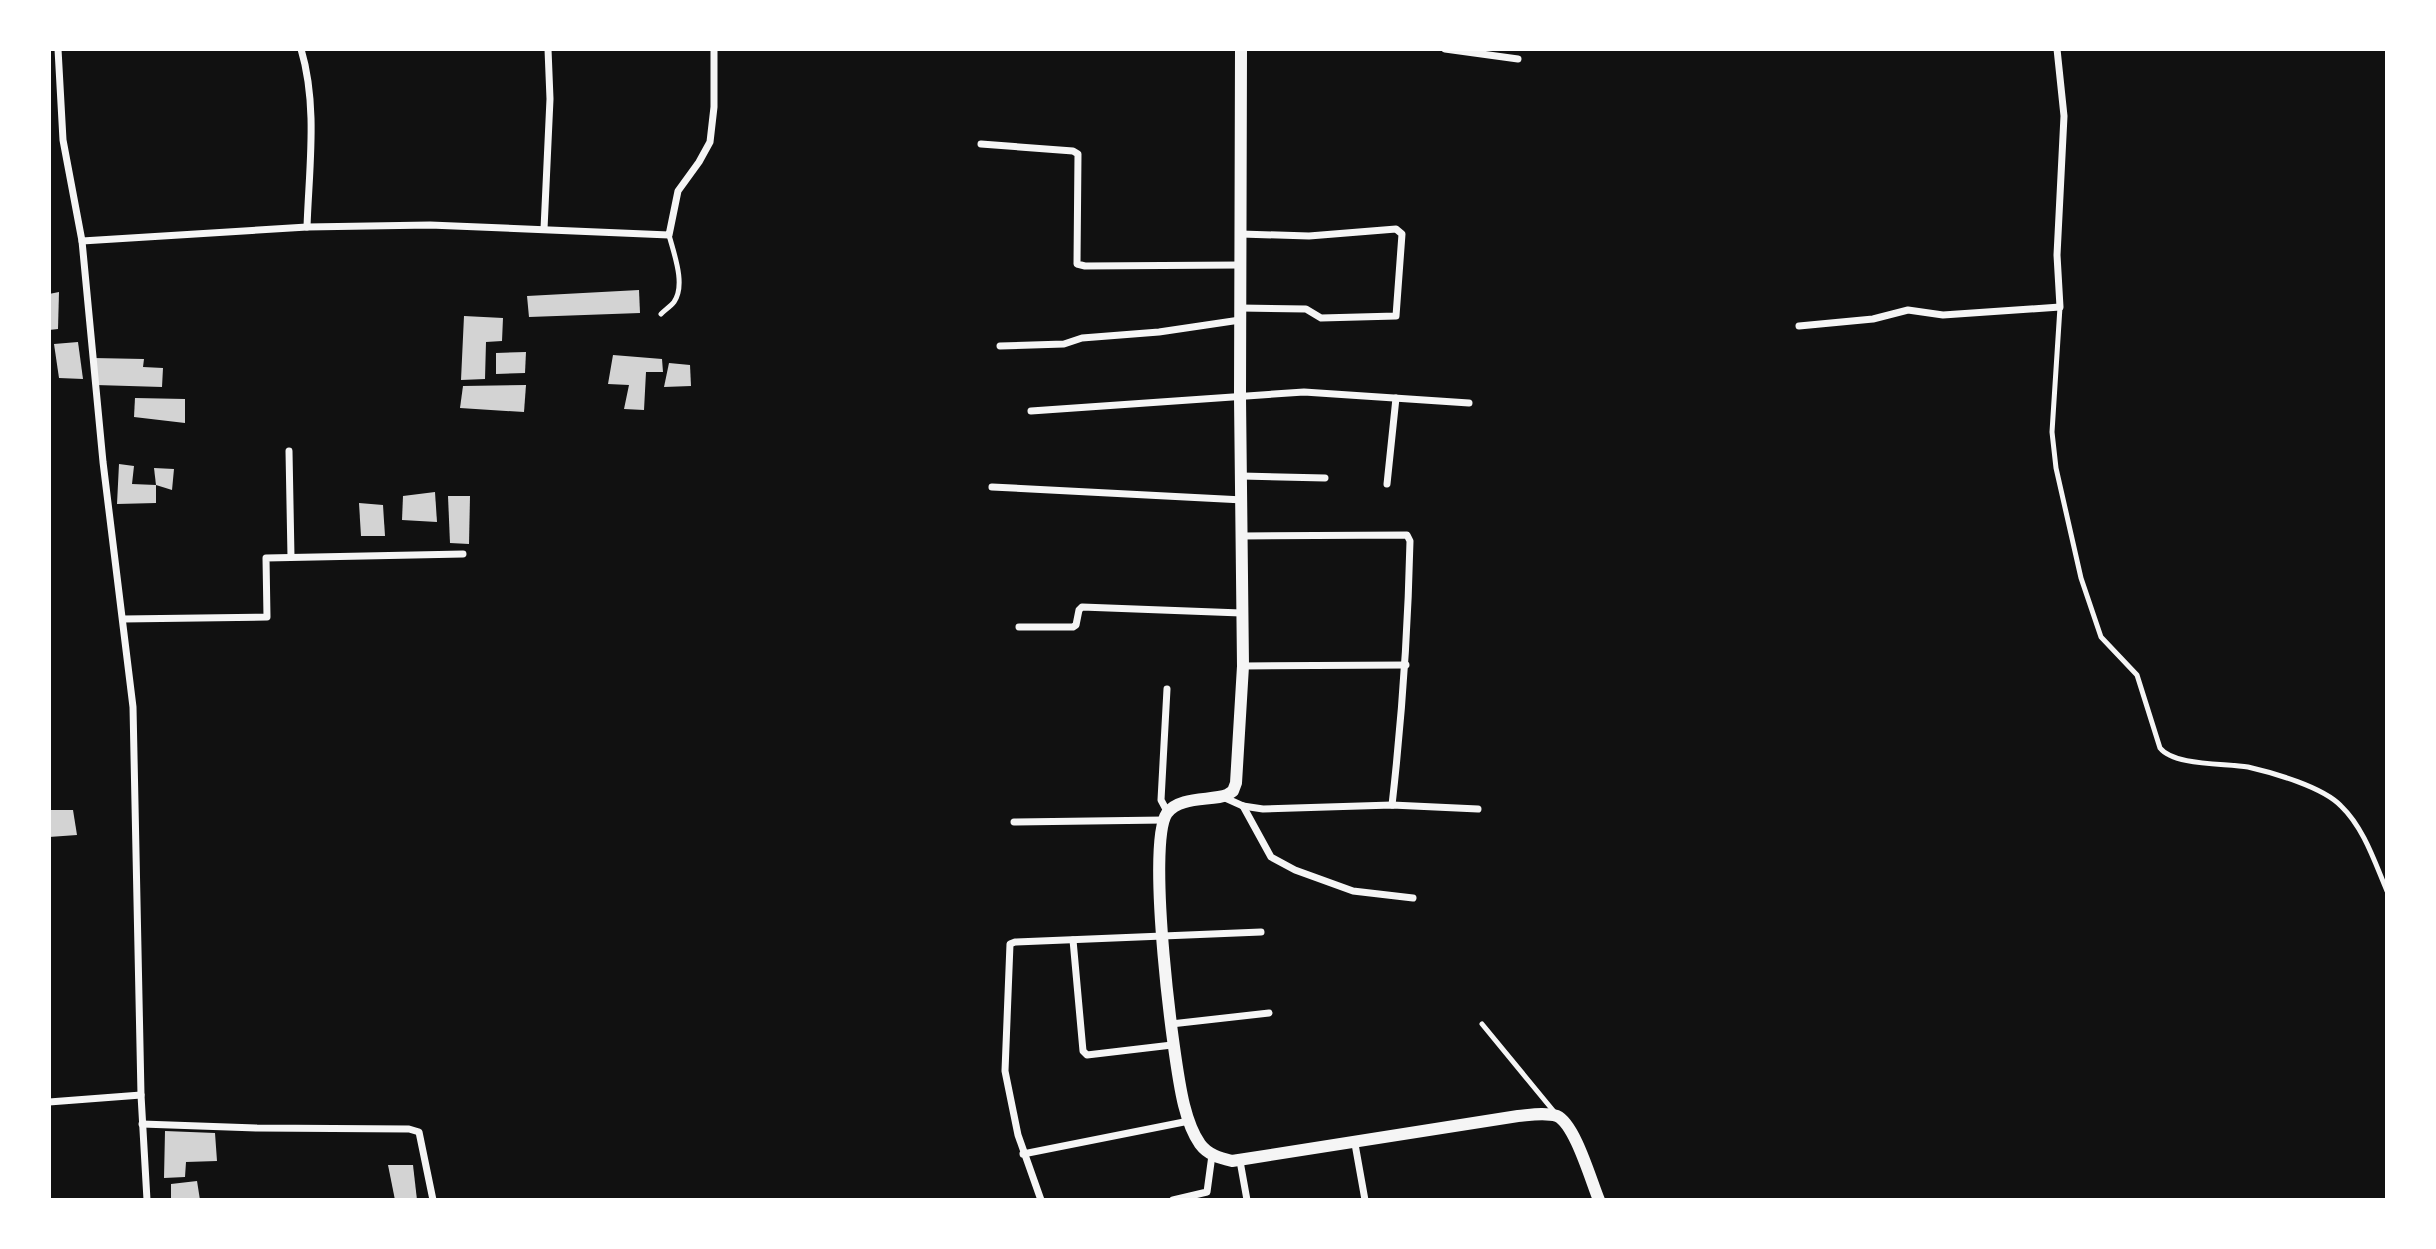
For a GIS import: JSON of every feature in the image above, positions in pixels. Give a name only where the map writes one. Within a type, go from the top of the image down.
[{"type":"street","points":[[58,49],[64,150],[82,241],[99,424],[133,706],[141,1096],[147,1200]]},
{"type":"street","points":[[301,49],[307,70],[311,104],[307,227]]},
{"type":"street","points":[[544,229],[550,99],[548,49]]},
{"type":"street","points":[[82,241],[307,227],[430,225],[669,236],[678,191],[710,142],[714,107],[713,49]]},
{"type":"street","points":[[1014,822],[1166,816],[1181,803],[1222,797],[1233,791],[1236,783],[1242,666],[1241,49]]},
{"type":"street","points":[[1445,49],[1518,59]]},
{"type":"street","points":[[1799,326],[1873,319],[1908,310],[1943,315],[2057,307],[2064,116],[2057,49]]},
{"type":"street","points":[[49,93],[59,93]]},
{"type":"street","points":[[981,145],[1078,153],[1077,264],[1240,265]]},
{"type":"street","points":[[1000,346],[1064,344],[1082,338],[1159,332],[1240,314],[1306,309],[1321,318],[1396,316],[1402,234],[1396,229],[1309,236],[1241,234]]},
{"type":"street","points":[[1031,411],[1304,393],[1469,403]]},
{"type":"street","points":[[1387,484],[1396,398]]},
{"type":"street","points":[[289,451],[291,557]]},
{"type":"street","points":[[1242,476],[1325,478]]},
{"type":"street","points":[[992,487],[1242,500]]},
{"type":"street","points":[[1242,536],[1407,535],[1410,541],[1406,665],[1392,805]]},
{"type":"street","points":[[123,619],[267,617],[266,558],[463,554]]},
{"type":"street","points":[[1019,627],[1073,627],[1082,607],[1241,613]]},
{"type":"street","points":[[1242,666],[1406,665]]},
{"type":"street","points":[[1167,688],[1161,800],[1166,816],[1158,851],[1162,937],[1172,1045],[1184,1107],[1198,1142],[1212,1155],[1240,1161],[1518,1116],[1558,1116],[1570,1129],[1599,1200]]},
{"type":"street","points":[[1222,797],[1243,806],[1262,808],[1392,805],[1478,809]]},
{"type":"street","points":[[1243,806],[1271,856],[1295,870],[1353,891],[1413,898]]},
{"type":"street","points":[[1041,1200],[1023,1154],[1005,1071],[1010,944],[1261,932]]},
{"type":"street","points":[[1073,940],[1083,1051],[1087,1055],[1172,1045]]},
{"type":"street","points":[[1171,1024],[1269,1013]]},
{"type":"street","points":[[49,1102],[141,1096]]},
{"type":"street","points":[[1023,1154],[1190,1121]]},
{"type":"street","points":[[142,1124],[409,1129],[419,1132],[433,1200]]},
{"type":"street","points":[[1355,1143],[1366,1200]]},
{"type":"street","points":[[1173,1200],[1207,1192],[1212,1155]]},
{"type":"street","points":[[1240,1161],[1247,1200]]},
{"type":"lane","points":[[661,314],[674,302],[678,291],[678,274],[669,236]]},
{"type":"lane","points":[[2057,307],[2052,432],[2056,468],[2081,578],[2101,637],[2137,675],[2160,748],[2169,757],[2248,767],[2323,791],[2344,808],[2364,839],[2387,891]]},
{"type":"lane","points":[[1482,1024],[1558,1116]]},
{"type":"building","points":[[639,290],[640,313],[529,317],[527,296]]},
{"type":"building","points":[[59,292],[58,329],[49,330],[49,294]]},
{"type":"building","points":[[464,316],[503,318],[502,341],[486,342],[485,379],[461,380]]},
{"type":"building","points":[[78,342],[83,379],[59,378],[54,344]]},
{"type":"building","points":[[526,352],[525,373],[496,374],[496,353]]},
{"type":"building","points":[[613,355],[662,359],[663,372],[646,372],[644,410],[624,409],[629,385],[608,384]]},
{"type":"building","points":[[93,358],[144,359],[143,367],[163,368],[162,387],[96,385]]},
{"type":"building","points":[[669,363],[690,365],[691,386],[664,387]]},
{"type":"building","points":[[526,385],[524,412],[460,408],[463,386]]},
{"type":"building","points":[[135,398],[185,399],[185,423],[134,417]]},
{"type":"building","points":[[119,464],[134,466],[132,484],[156,485],[156,503],[117,504]]},
{"type":"building","points":[[154,468],[174,469],[172,490],[156,485]]},
{"type":"building","points":[[435,492],[437,522],[402,520],[403,496]]},
{"type":"building","points":[[448,496],[470,496],[469,544],[450,543]]},
{"type":"building","points":[[359,503],[383,505],[385,536],[361,536]]},
{"type":"building","points":[[49,810],[73,810],[77,835],[49,837]]},
{"type":"building","points":[[165,1131],[215,1133],[217,1161],[186,1162],[185,1177],[164,1178]]},
{"type":"building","points":[[388,1165],[413,1165],[417,1200],[395,1200]]},
{"type":"building","points":[[197,1181],[200,1200],[171,1200],[171,1184]]}]
